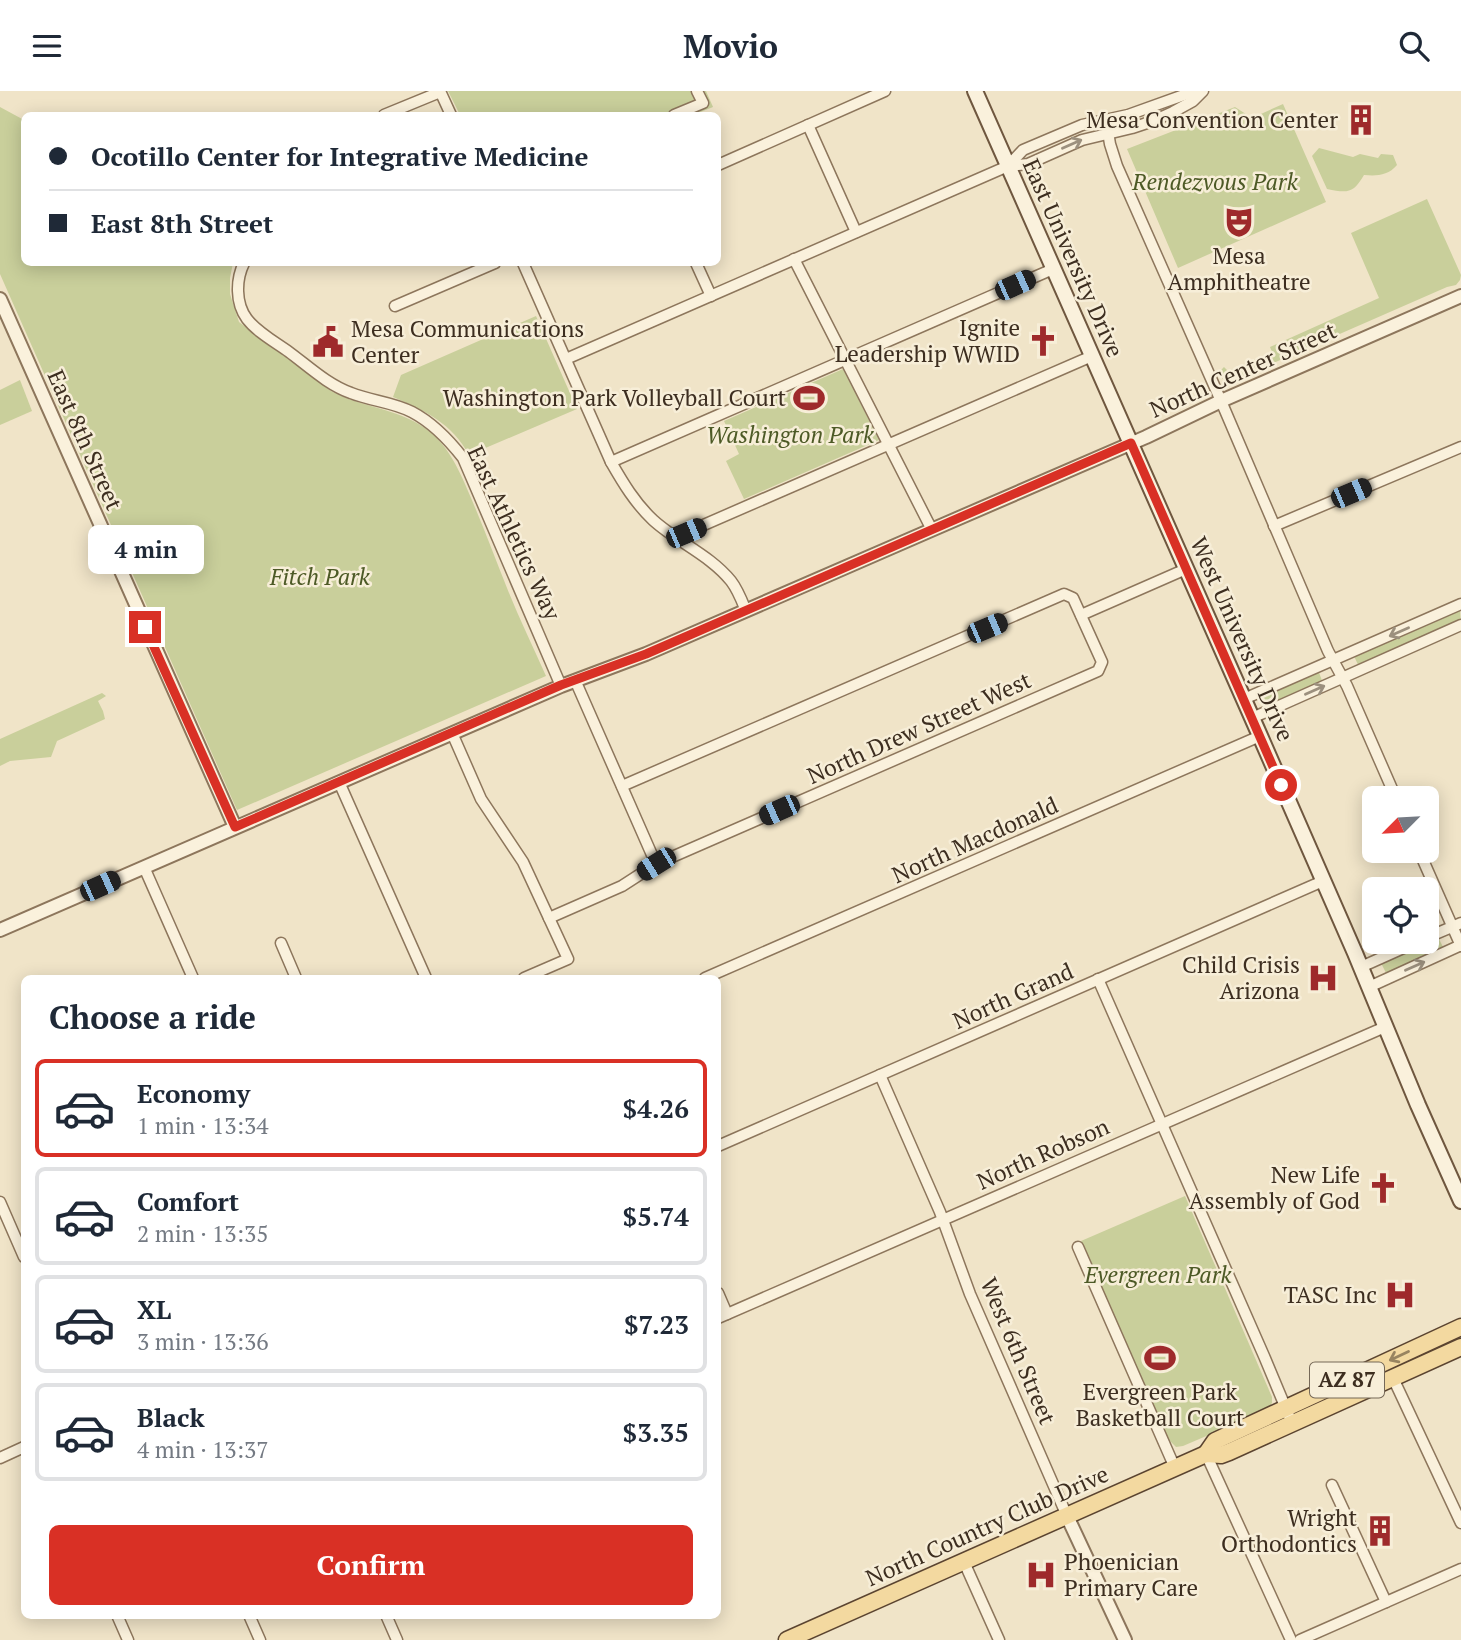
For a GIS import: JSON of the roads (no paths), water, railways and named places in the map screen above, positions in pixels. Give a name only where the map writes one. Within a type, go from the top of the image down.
[{"type":"main road","name":"East University Drive","points":[[975,91],[1131,443]]},
{"type":"main road","name":"West University Drive","points":[[1131,443],[1461,1201]]},
{"type":"main road","name":"North Country Club Drive","points":[[787,1640],[1206,1454],[1221,1455],[1289,1416],[1461,1327]]},
{"type":"main road","name":"North Country Club Drive","points":[[1289,1416],[1393,1378],[1461,1347]]},
{"type":"street","points":[[391,112],[440,91],[450,112]]},
{"type":"street","points":[[681,112],[703,103],[697,91]]},
{"type":"street","points":[[721,164],[885,91]]},
{"type":"street","points":[[1007,166],[1023,150],[1082,125],[1128,115],[1195,91]]},
{"type":"street","points":[[566,359],[1007,166],[1028,164],[1082,140],[1132,128],[1173,112],[1203,91]]},
{"type":"street","points":[[1106,120],[1117,166],[1391,786]]},
{"type":"street","points":[[808,125],[856,232]]},
{"type":"street","points":[[794,259],[932,530]]},
{"type":"street","name":"East Athletics Way","points":[[242,266],[238,294],[246,318],[258,330],[349,393],[411,411],[431,423],[463,458],[561,685]]},
{"type":"street","points":[[395,306],[488,266]]},
{"type":"street","points":[[524,266],[611,462],[624,485],[655,521],[717,567],[732,583],[746,611]]},
{"type":"street","points":[[697,266],[711,296]]},
{"type":"street","points":[[611,462],[1053,269]]},
{"type":"street","name":"North Center Street","points":[[0,930],[561,685],[646,654],[746,611],[1461,296]]},
{"type":"street","name":"East 8th Street","points":[[0,299],[235,827]]},
{"type":"street","points":[[676,537],[1092,356]]},
{"type":"street","points":[[1274,526],[1461,447]]},
{"type":"street","points":[[622,786],[1064,594],[1073,598],[1081,615],[1186,569]]},
{"type":"street","points":[[1244,699],[1461,604]]},
{"type":"street","name":"North Drew Street West","points":[[549,918],[622,886],[656,864],[1098,671],[1102,662],[1081,615]]},
{"type":"street","points":[[1252,718],[1460,629]]},
{"type":"street","points":[[575,680],[656,864]]},
{"type":"street","points":[[452,733],[481,799],[523,862],[568,959],[530,975]]},
{"type":"street","name":"North Macdonald","points":[[712,975],[1260,736]]},
{"type":"street","points":[[339,782],[425,975]]},
{"type":"street","points":[[1369,987],[1461,946],[1457,925],[1425,863]]},
{"type":"street","points":[[144,867],[192,975]]},
{"type":"street","name":"North Grand","points":[[721,1145],[1323,881]]},
{"type":"street","points":[[1439,933],[1457,925]]},
{"type":"street","points":[[281,943],[295,975]]},
{"type":"street","points":[[1361,967],[1390,954]]},
{"type":"street","points":[[1098,979],[1289,1416]]},
{"type":"street","name":"North Robson","points":[[722,1316],[1385,1027]]},
{"type":"street","name":"West 6th Street","points":[[880,1075],[943,1219],[970,1294],[1067,1516],[1125,1640]]},
{"type":"street","points":[[0,1202],[4,1221],[21,1252]]},
{"type":"street","points":[[1078,1247],[1175,1468]]},
{"type":"street","points":[[1393,1378],[1461,1523]]},
{"type":"street","points":[[0,1458],[21,1448]]},
{"type":"street","points":[[1206,1454],[1290,1640]]},
{"type":"street","points":[[1332,1485],[1386,1602]]},
{"type":"street","points":[[964,1562],[999,1640]]},
{"type":"street","points":[[1300,1640],[1461,1569]]},
{"type":"street","points":[[119,1619],[128,1640]]},
{"type":"street","points":[[251,1619],[260,1640]]},
{"type":"street","points":[[388,1619],[397,1640]]},
{"type":"place","name":"Mesa Convention Center","points":[[1361,120]]},
{"type":"place","name":"Mesa Amphitheatre","points":[[1239,222]]},
{"type":"place","name":"Ignite Leadership WWID","points":[[1043,341]]},
{"type":"place","name":"Mesa Communications Center","points":[[328,342]]},
{"type":"place","name":"Washington Park Volleyball Court","points":[[809,398]]},
{"type":"place","name":"Child Crisis Arizona","points":[[1323,978]]},
{"type":"place","name":"New Life Assembly of God","points":[[1383,1188]]},
{"type":"place","name":"TASC Inc","points":[[1400,1295]]},
{"type":"place","name":"Evergreen Park Basketball Court","points":[[1160,1358]]},
{"type":"place","name":"Wright Orthodontics","points":[[1380,1531]]},
{"type":"place","name":"Phoenician Primary Care","points":[[1041,1575]]},
{"type":"park label","name":"Rendezvous Park","points":[[1215,182]]},
{"type":"park label","name":"Washington Park","points":[[790,435]]},
{"type":"park label","name":"Fitch Park","points":[[320,577]]},
{"type":"park label","name":"Evergreen Park","points":[[1158,1275]]}]
